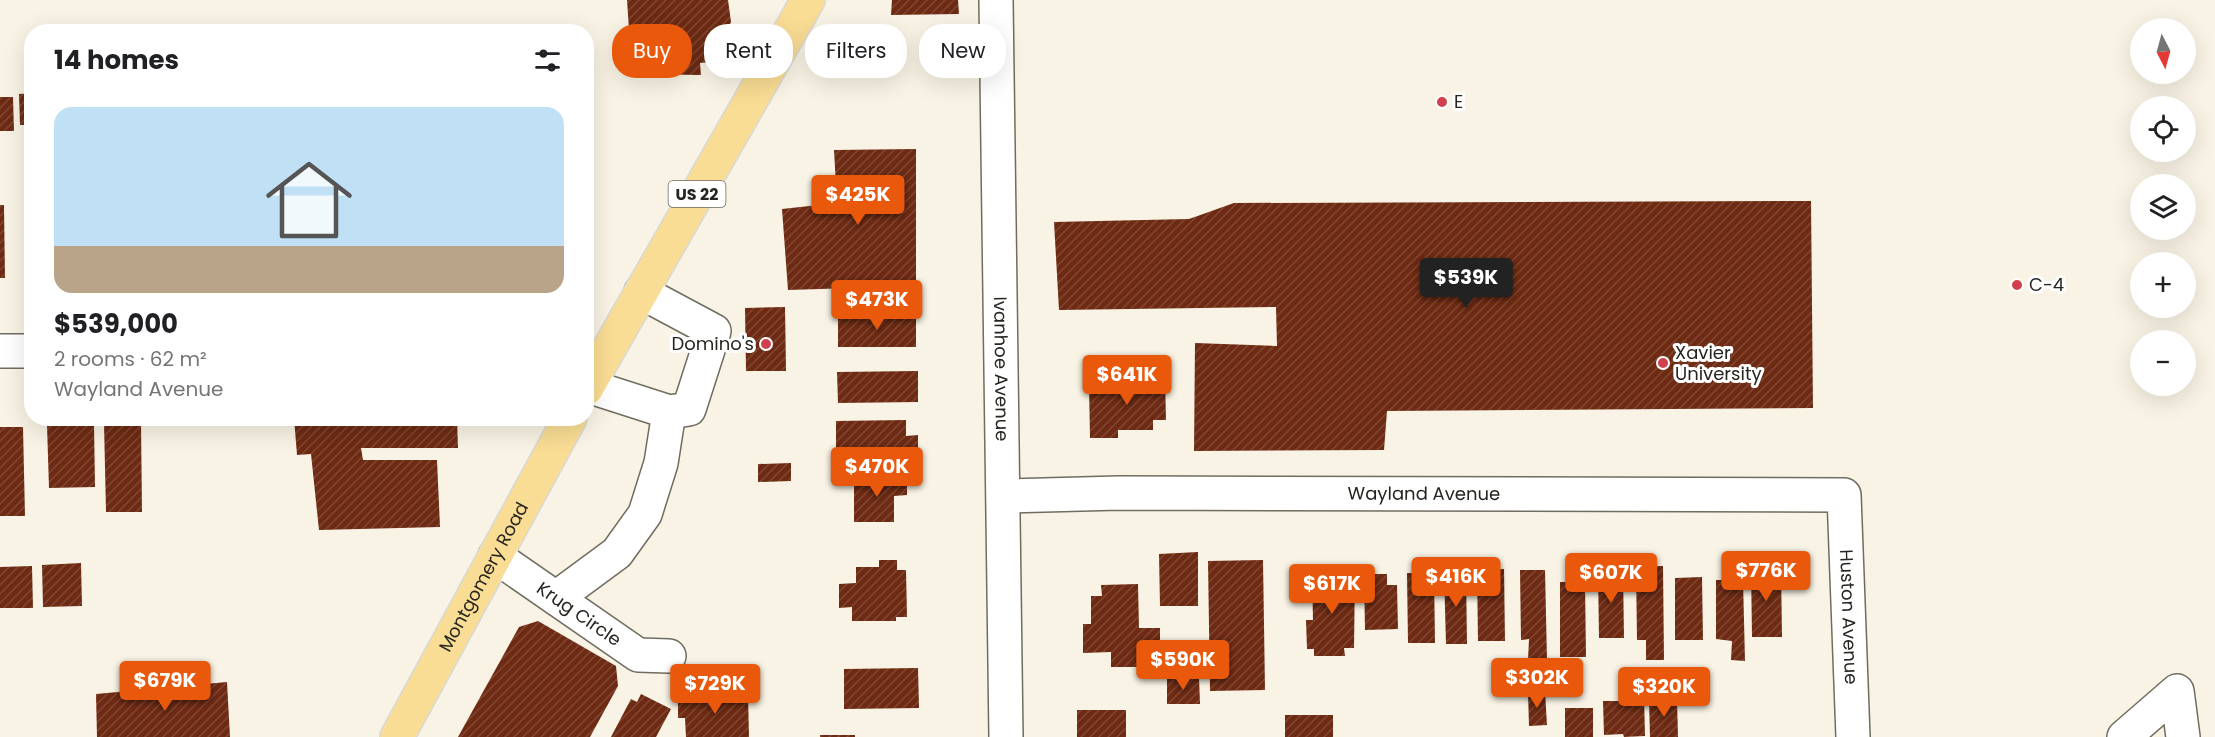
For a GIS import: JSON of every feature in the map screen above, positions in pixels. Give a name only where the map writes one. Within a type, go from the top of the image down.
[{"type":"main road","name":"US 22","points":[[595,354],[641,292],[808,0]]},
{"type":"main road","name":"Montgomery Road","points":[[397,737],[566,426]]},
{"type":"street","name":"Ivanhoe Avenue","points":[[996,0],[1006,737]]},
{"type":"street","points":[[594,389],[669,412],[689,409],[714,331],[641,292]]},
{"type":"street","points":[[0,351],[24,351]]},
{"type":"street","points":[[556,598],[617,553],[645,514],[661,463],[669,412]]},
{"type":"street","name":"Wayland Avenue","points":[[1004,496],[1119,494],[1844,495]]},
{"type":"street","name":"Huston Avenue","points":[[1844,495],[1853,737]]},
{"type":"street","name":"Krug Circle","points":[[495,556],[638,655],[669,656]]},
{"type":"street","points":[[2124,737],[2177,691],[2183,737]]},
{"type":"building","points":[[627,0],[728,0],[731,22],[730,24],[704,24],[704,63],[700,63],[701,75],[692,75],[692,24],[629,24]]},
{"type":"building","points":[[892,0],[958,0],[959,14],[891,15]]},
{"type":"building","points":[[19,94],[24,94],[24,125],[20,125]]},
{"type":"building","points":[[0,97],[13,97],[14,131],[0,131]]},
{"type":"building","points":[[916,149],[916,286],[788,290],[782,209],[837,203],[834,150]]},
{"type":"building","points":[[1811,201],[1813,408],[1387,411],[1384,450],[1194,451],[1195,343],[1277,346],[1276,307],[1059,310],[1054,222],[1189,219],[1234,203]]},
{"type":"building","points":[[0,205],[4,205],[5,278],[0,278]]},
{"type":"building","points":[[785,307],[786,371],[746,371],[745,308]]},
{"type":"building","points":[[838,315],[916,315],[916,347],[838,347]]},
{"type":"building","points":[[918,371],[918,402],[838,403],[837,372]]},
{"type":"building","points":[[1165,377],[1166,420],[1153,420],[1153,430],[1118,430],[1118,438],[1090,438],[1089,386],[1124,385],[1124,378]]},
{"type":"building","points":[[906,420],[906,436],[918,435],[918,457],[836,458],[836,421]]},
{"type":"building","points":[[47,426],[94,426],[95,487],[49,488]]},
{"type":"building","points":[[104,426],[141,426],[142,512],[106,512]]},
{"type":"building","points":[[295,426],[457,426],[458,448],[361,448],[363,460],[437,460],[440,527],[319,530],[311,454],[297,455]]},
{"type":"building","points":[[0,427],[23,427],[25,516],[0,516]]},
{"type":"building","points":[[791,463],[791,481],[758,482],[758,464]]},
{"type":"building","points":[[907,476],[907,495],[894,496],[894,522],[854,522],[854,477]]},
{"type":"building","points":[[1198,552],[1198,606],[1160,606],[1159,554]]},
{"type":"building","points":[[879,560],[897,560],[897,570],[906,570],[907,617],[896,617],[896,621],[852,621],[852,607],[839,608],[839,584],[856,583],[856,567],[879,567]]},
{"type":"building","points":[[1263,560],[1265,690],[1210,691],[1208,561]]},
{"type":"building","points":[[81,563],[82,606],[43,607],[42,565]]},
{"type":"building","points":[[32,566],[33,608],[0,608],[0,567]]},
{"type":"building","points":[[1663,566],[1664,660],[1646,660],[1646,640],[1637,640],[1636,567]]},
{"type":"building","points":[[1751,568],[1781,568],[1782,637],[1752,637]]},
{"type":"building","points":[[1504,569],[1505,641],[1478,641],[1477,570]]},
{"type":"building","points":[[1520,570],[1545,570],[1547,660],[1528,660],[1529,639],[1521,640]]},
{"type":"building","points":[[1598,571],[1623,571],[1624,638],[1599,638]]},
{"type":"building","points":[[1444,572],[1466,572],[1467,644],[1446,644]]},
{"type":"building","points":[[1407,573],[1434,573],[1435,643],[1408,643]]},
{"type":"building","points":[[1312,574],[1355,574],[1354,648],[1344,648],[1345,656],[1314,656],[1314,649],[1307,649],[1306,620],[1313,620]]},
{"type":"building","points":[[1364,574],[1387,574],[1387,585],[1397,585],[1398,629],[1365,630]]},
{"type":"building","points":[[1702,577],[1703,640],[1675,640],[1675,578]]},
{"type":"building","points":[[1716,580],[1743,580],[1745,661],[1731,660],[1732,641],[1716,639]]},
{"type":"building","points":[[1560,582],[1585,582],[1586,657],[1560,657]]},
{"type":"building","points":[[1138,584],[1139,628],[1160,628],[1160,656],[1142,655],[1142,667],[1111,667],[1111,652],[1083,653],[1083,624],[1091,624],[1091,596],[1102,596],[1101,585]]},
{"type":"building","points":[[538,621],[616,666],[618,686],[590,737],[458,737],[519,627]]},
{"type":"building","points":[[918,668],[919,708],[844,709],[844,669]]},
{"type":"building","points":[[1167,677],[1199,677],[1200,704],[1167,704]]},
{"type":"building","points":[[227,682],[230,737],[97,737],[96,694]]},
{"type":"building","points":[[1528,692],[1545,692],[1547,725],[1529,726]]},
{"type":"building","points":[[641,694],[671,709],[656,737],[611,737],[631,699],[637,702]]},
{"type":"building","points":[[748,694],[749,737],[686,737],[685,718],[678,718],[678,695]]},
{"type":"building","points":[[1644,696],[1645,736],[1604,735],[1603,701],[1622,701],[1622,697]]},
{"type":"building","points":[[1677,699],[1678,737],[1650,737],[1649,700]]},
{"type":"building","points":[[1565,708],[1593,708],[1593,737],[1565,737]]},
{"type":"building","points":[[1077,710],[1126,710],[1126,737],[1077,737]]},
{"type":"building","points":[[1285,715],[1333,715],[1333,737],[1285,737]]},
{"type":"building","points":[[820,735],[855,735],[855,737],[820,737]]},
{"type":"place","name":"E","points":[[1442,102]]},
{"type":"place","name":"C-4","points":[[2017,285]]},
{"type":"place","name":"Domino's","points":[[766,344]]},
{"type":"place","name":"Xavier University","points":[[1663,363]]}]
